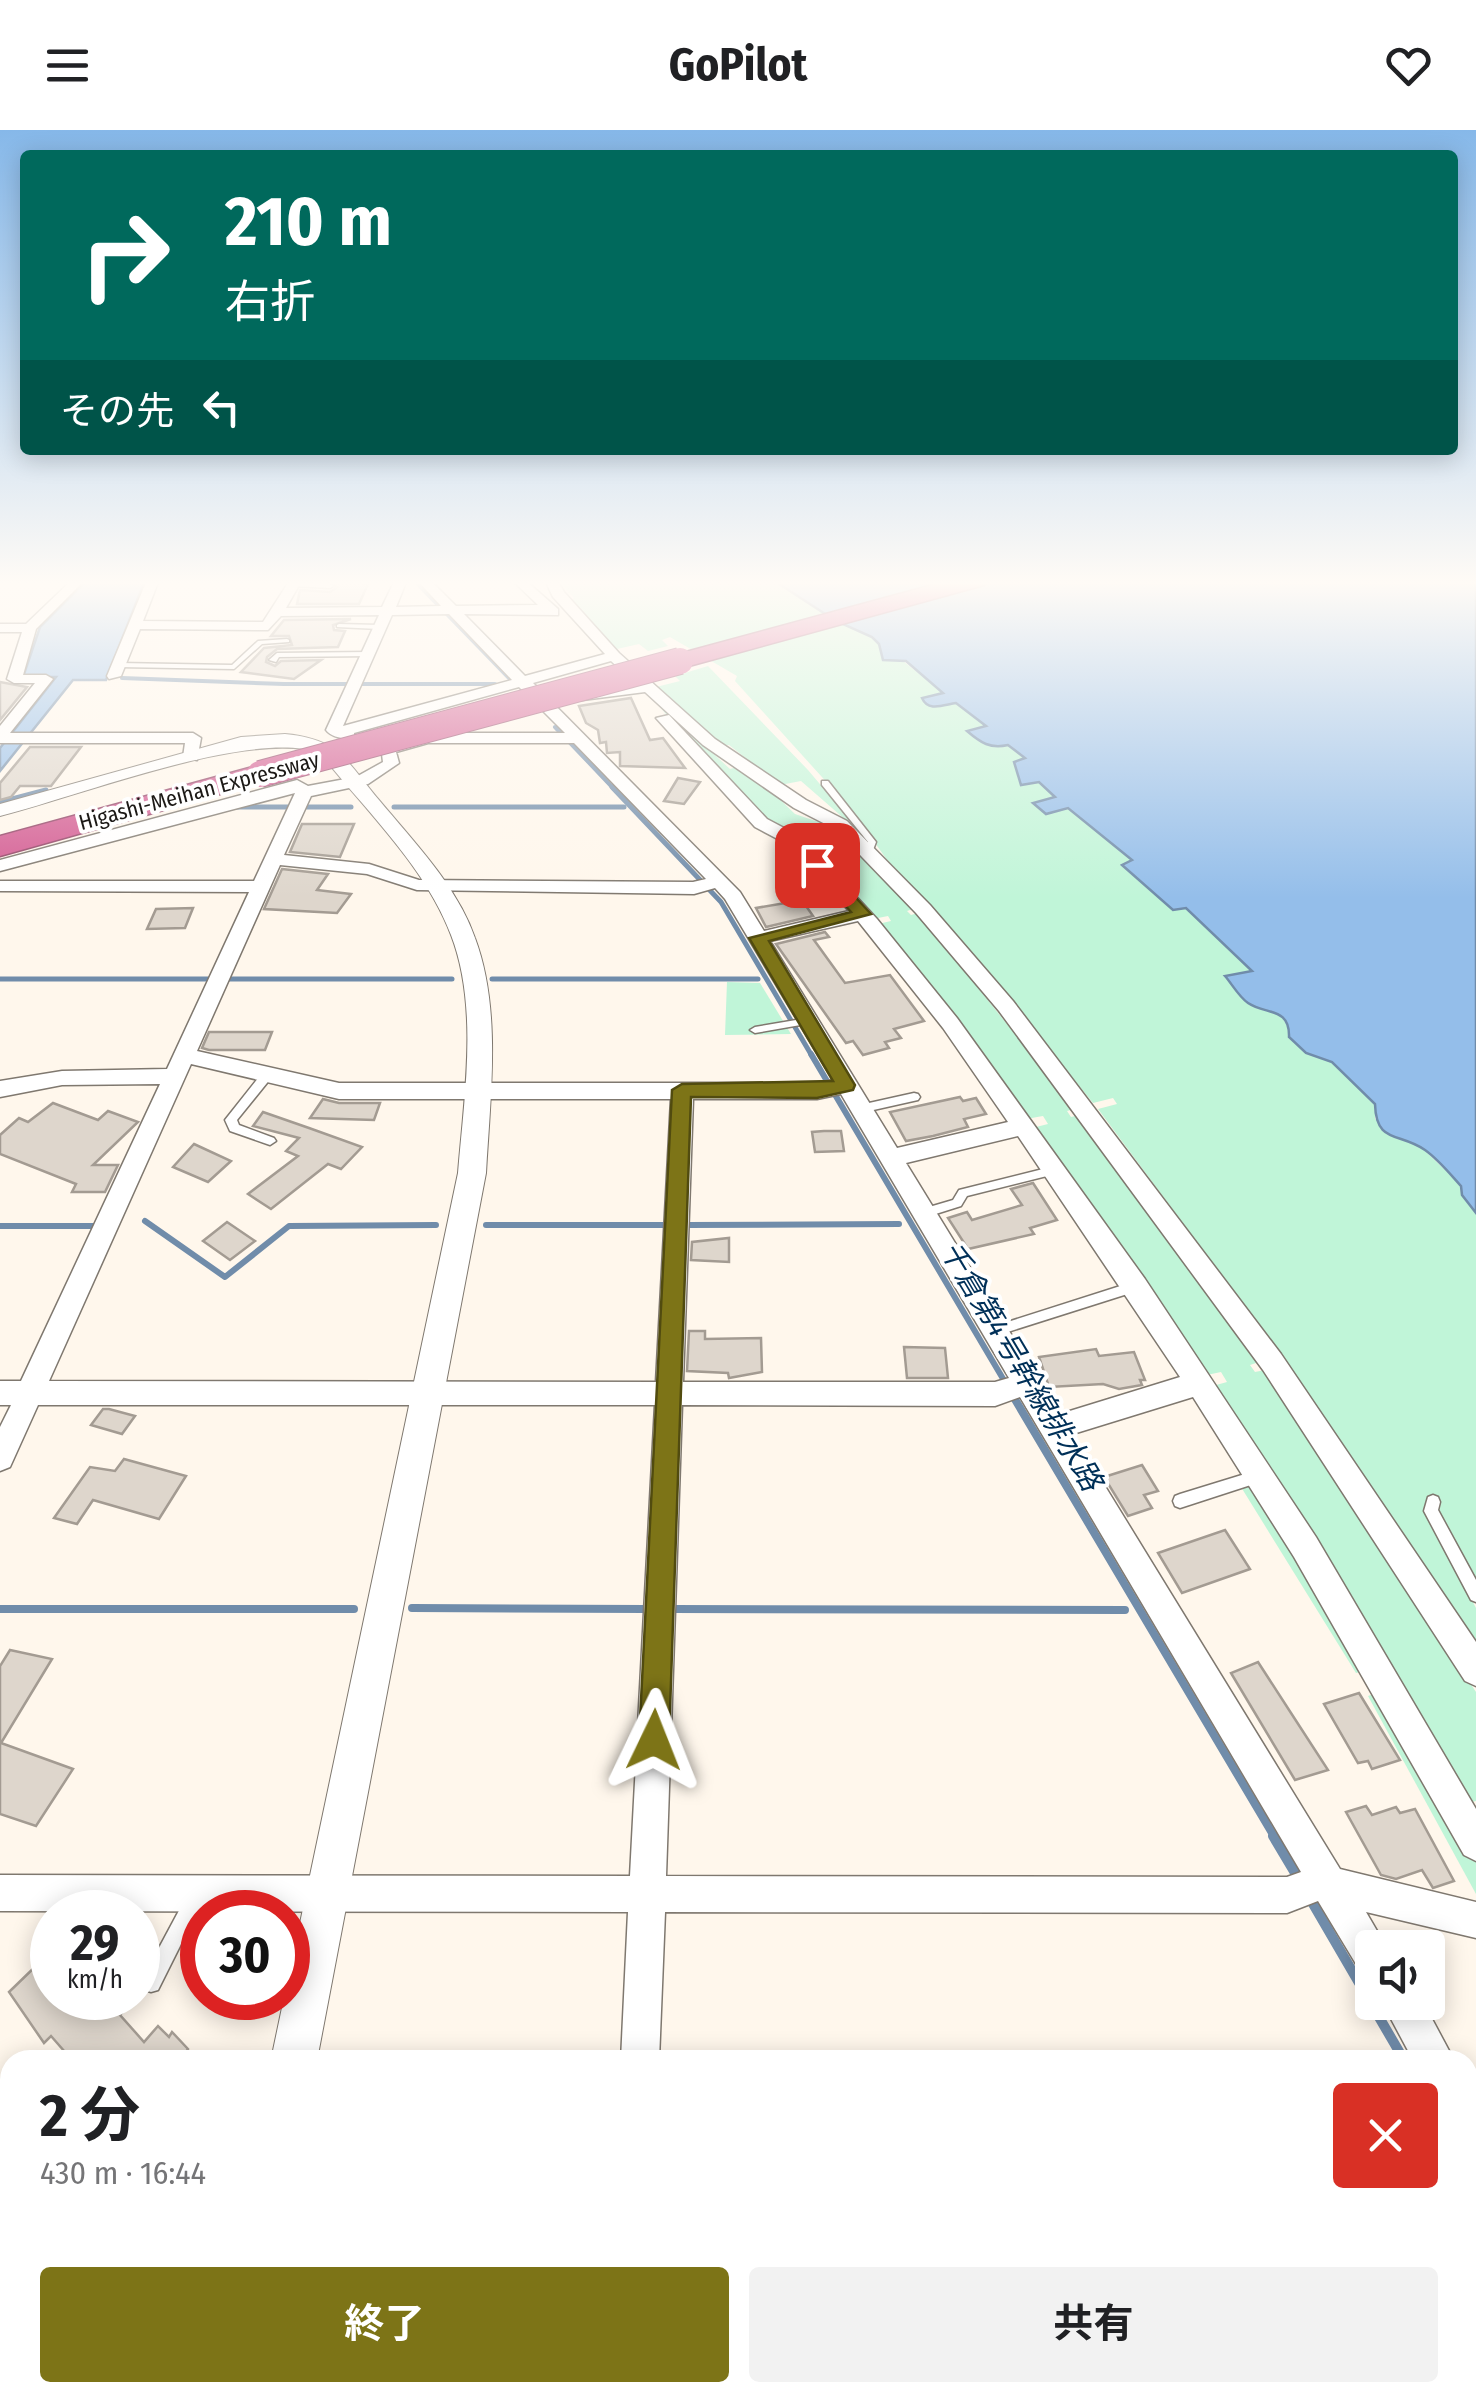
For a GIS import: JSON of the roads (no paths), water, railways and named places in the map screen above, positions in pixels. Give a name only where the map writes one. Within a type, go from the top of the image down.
[{"type":"highway","name":"Higashi-Meihan Expressway","points":[[0,846],[256,768],[551,686]]},
{"type":"highway","name":"Higashi-Meihan Expressway","points":[[0,830],[570,686]]},
{"type":"street","points":[[0,737],[40,686]]},
{"type":"street","points":[[353,686],[334,730],[387,749],[586,695],[644,688],[709,742],[800,804],[841,826],[923,909],[1006,1006],[1086,1109],[1272,1362],[1476,1670]]},
{"type":"street","points":[[340,732],[502,686]]},
{"type":"street","points":[[525,686],[710,884],[734,896],[842,1092],[890,1158],[995,1331],[1014,1387],[1054,1428],[1316,1886],[1355,1935]]},
{"type":"street","points":[[644,688],[691,751],[761,823],[794,840],[862,914],[950,1023],[1136,1286],[1199,1383],[1304,1548],[1476,1843]]},
{"type":"street","points":[[0,737],[193,738],[191,757]]},
{"type":"street","points":[[427,738],[571,738]]},
{"type":"street","points":[[0,810],[241,743],[298,739],[327,749],[434,885],[463,936],[470,960],[478,1090],[472,1172],[296,2050]]},
{"type":"street","points":[[0,866],[296,786],[304,792],[352,782],[382,772],[391,763],[387,749]]},
{"type":"street","points":[[0,1458],[304,792]]},
{"type":"street","points":[[274,859],[369,869],[417,886],[710,884]]},
{"type":"street","points":[[0,886],[261,887]]},
{"type":"street","points":[[758,938],[862,914]]},
{"type":"street","points":[[0,1090],[62,1078],[179,1065],[268,1075],[339,1092],[842,1092]]},
{"type":"street","points":[[640,2050],[682,1090]]},
{"type":"street","points":[[890,1158],[1024,1126]]},
{"type":"street","points":[[1054,1428],[1199,1383]]},
{"type":"street","points":[[0,1394],[668,1393],[1014,1387]]},
{"type":"street","points":[[310,1894],[1316,1886],[1476,1920]]},
{"type":"street","points":[[0,1893],[180,1894]]},
{"type":"street","points":[[1411,2020],[1430,2050]]},
{"type":"lane","points":[[825,783],[872,842],[868,853]]},
{"type":"lane","points":[[756,1030],[804,1022]]},
{"type":"lane","points":[[268,1075],[230,1120],[234,1128],[270,1142]]},
{"type":"lane","points":[[842,1092],[914,1097]]},
{"type":"lane","points":[[923,1213],[957,1203],[963,1193],[1055,1170]]},
{"type":"lane","points":[[995,1331],[1136,1286]]},
{"type":"lane","points":[[1180,1501],[1258,1476]]},
{"type":"lane","points":[[1433,1502],[1432,1512],[1476,1595]]},
{"type":"lane","points":[[160,1964],[180,1925]]},
{"type":"water","points":[[49,686],[68,686],[0,771],[0,748]]},
{"type":"water","points":[[935,686],[1476,686],[1476,1213],[1462,1195],[1461,1186],[1435,1158],[1415,1144],[1384,1131],[1376,1117],[1375,1104],[1332,1062],[1306,1053],[1289,1037],[1281,1016],[1255,1007],[1242,997],[1225,976],[1252,971],[1186,908],[1173,910],[1122,865],[1132,860],[1068,808],[1046,814],[1033,803],[1055,797],[1039,782],[1021,785],[1014,762],[1025,758],[1008,745],[991,745],[972,735],[967,731],[986,726],[956,703],[928,705],[922,698],[943,693]]},
{"type":"waterway","name":"千倉第4号幹線排水路","points":[[555,727],[614,789]]},
{"type":"waterway","name":"千倉第4号幹線排水路","points":[[612,787],[721,902],[812,1056]]},
{"type":"waterway","points":[[0,802],[46,790]]},
{"type":"waterway","points":[[235,807],[289,807]]},
{"type":"waterway","points":[[307,807],[351,807]]},
{"type":"waterway","points":[[394,807],[624,807]]},
{"type":"waterway","points":[[0,979],[210,979]]},
{"type":"waterway","points":[[228,979],[452,979]]},
{"type":"waterway","points":[[492,979],[758,979]]},
{"type":"waterway","name":"千倉第4号幹線排水路","points":[[811,1054],[1015,1399]]},
{"type":"waterway","points":[[145,1221],[225,1277],[289,1226],[436,1225]]},
{"type":"waterway","points":[[686,1225],[899,1224]]},
{"type":"waterway","points":[[486,1225],[667,1225]]},
{"type":"waterway","points":[[0,1226],[94,1226]]},
{"type":"waterway","name":"千倉第4号幹線排水路","points":[[1013,1396],[1275,1838]]},
{"type":"waterway","points":[[412,1608],[646,1609]]},
{"type":"waterway","points":[[0,1609],[354,1609]]},
{"type":"waterway","points":[[672,1609],[1125,1610]]},
{"type":"waterway","name":"千倉第4号幹線排水路","points":[[1273,1836],[1298,1878]]},
{"type":"waterway","name":"千倉第4号幹線排水路","points":[[1309,1897],[1398,2050]]}]
